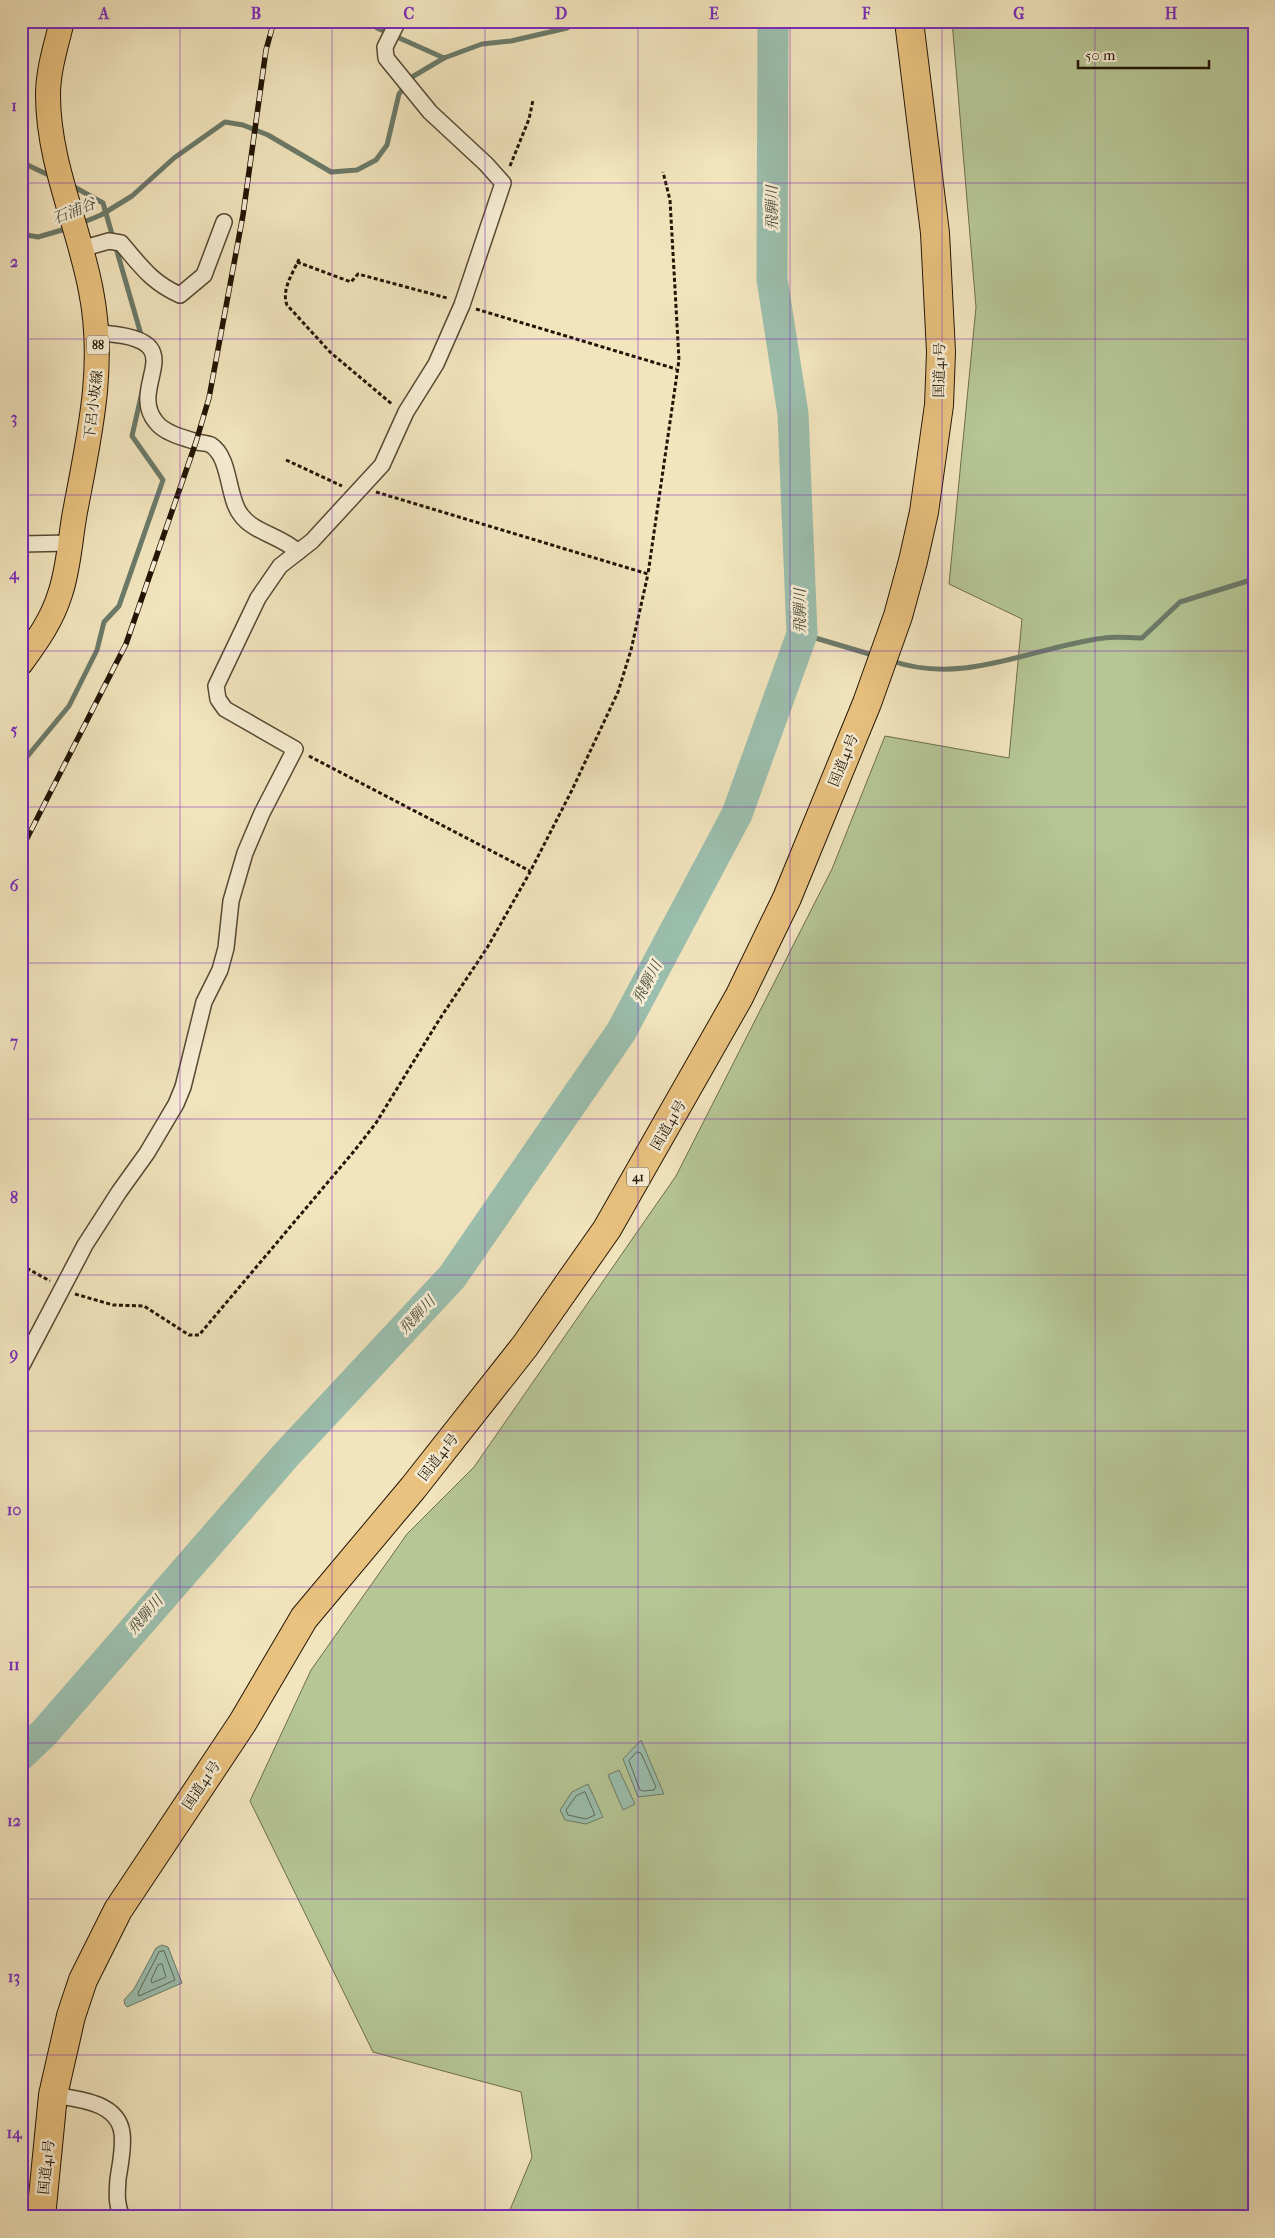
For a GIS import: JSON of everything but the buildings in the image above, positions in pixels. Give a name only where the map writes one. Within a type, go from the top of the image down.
[{"type":"highway","name":"国道41号","points":[[41,2217],[53,2095],[71,2016],[83,1980],[118,1910],[243,1722],[304,1618],[413,1488],[525,1346],[608,1229],[739,997],[787,898],[867,703],[898,616],[913,562],[932,457],[939,405],[941,352],[935,233],[910,21]]},
{"type":"main road","name":"下呂小坂線","points":[[21,663],[40,637],[60,594],[95,394],[99,360],[98,333],[92,291],[56,158],[49,104],[51,63],[62,21]]},
{"type":"street","points":[[21,1367],[64,1289],[85,1246],[119,1192],[147,1153],[176,1104],[183,1087],[204,1002],[220,970],[226,948],[231,901],[245,853],[262,813],[295,749],[225,709],[218,700],[216,686],[258,598],[280,566],[312,541],[382,466],[404,415],[436,364],[462,304],[503,183],[486,164],[430,112],[386,58],[385,47],[398,21]]},
{"type":"street","points":[[81,249],[109,241],[121,243],[152,280],[163,288],[180,295],[204,275],[224,222]]},
{"type":"street","points":[[98,333],[118,334],[139,340],[150,347],[155,357],[148,398],[150,414],[156,424],[168,432],[211,445],[218,452],[240,514],[246,521],[290,545],[298,552]]},
{"type":"street","points":[[21,544],[70,543]]},
{"type":"street","points":[[53,2095],[91,2102],[104,2108],[116,2118],[122,2132],[116,2202],[121,2216]]},
{"type":"path","points":[[503,183],[529,119],[533,100]]},
{"type":"path","points":[[21,1265],[86,1299],[113,1305],[144,1306],[189,1335],[199,1334],[376,1123],[439,1020],[487,948],[572,790],[618,692],[631,650],[648,574],[676,369],[679,360],[670,200],[663,172]]},
{"type":"path","points":[[404,415],[330,352],[287,305],[284,298],[285,290],[298,260],[351,282],[358,274],[676,369]]},
{"type":"path","points":[[286,460],[360,490],[379,493],[648,574]]},
{"type":"path","points":[[295,749],[530,871]]},
{"type":"shaded area","points":[[952,21],[1254,21],[1254,2217],[507,2217],[532,2157],[521,2092],[373,2052],[250,1801],[311,1670],[407,1534],[474,1467],[676,1176],[832,869],[885,736],[1009,758],[1022,619],[949,584],[976,307]]},
{"type":"water","points":[[641,1740],[664,1794],[638,1797],[623,1759]]},
{"type":"water","points":[[619,1770],[635,1804],[623,1810],[608,1775]]},
{"type":"water","points":[[588,1784],[603,1817],[586,1824],[565,1820],[560,1810],[572,1792]]},
{"type":"water","points":[[162,1945],[168,1947],[182,1983],[127,2007],[124,2000],[134,1989],[156,1948]]},
{"type":"waterway","points":[[370,21],[377,28],[444,58]]},
{"type":"waterway","points":[[79,224],[101,215],[132,196],[174,158],[225,122],[243,125],[268,135],[331,172],[357,170],[376,160],[387,145],[399,94],[412,77],[444,58],[482,44],[511,41],[567,28],[578,21]]},
{"type":"waterway","name":"飛騨川","points":[[21,1755],[44,1733],[285,1456],[452,1277],[621,1032],[737,814],[802,634],[793,414],[772,279],[773,21]]},
{"type":"waterway","points":[[21,162],[53,177]]},
{"type":"waterway","points":[[69,184],[103,203],[142,338]]},
{"type":"waterway","name":"石浦谷","points":[[21,234],[38,237],[69,228]]},
{"type":"waterway","points":[[21,764],[69,706],[97,650],[104,622],[119,606],[163,480],[132,436],[142,392]]},
{"type":"waterway","points":[[892,661],[919,668],[946,669],[972,667],[1104,638],[1142,638],[1180,602],[1254,579]]},
{"type":"waterway","points":[[802,634],[876,656]]},
{"type":"railway","points":[[21,850],[126,644],[196,442],[209,398],[243,215],[266,50],[274,21]]}]
